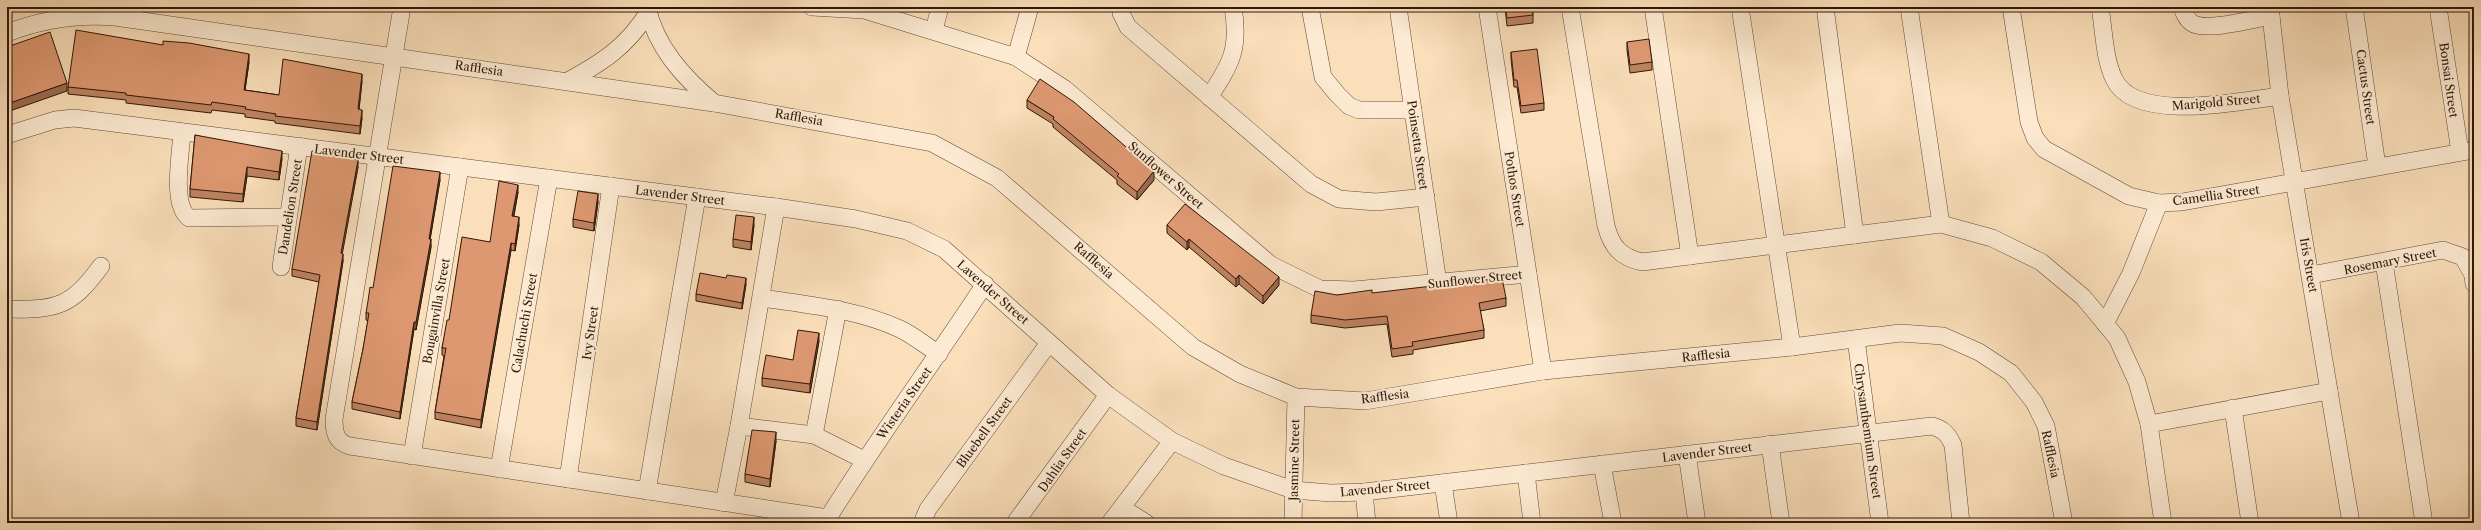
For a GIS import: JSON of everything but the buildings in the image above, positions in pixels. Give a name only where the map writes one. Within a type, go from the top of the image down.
[{"type":"street","points":[[402,7],[334,419],[334,431],[343,444],[412,456],[724,503],[828,521]]},
{"type":"street","name":"Sunflower Street","points":[[812,7],[864,9],[1016,57],[1065,89],[1271,265],[1320,289],[1354,290],[1528,274]]},
{"type":"street","points":[[934,30],[940,7]]},
{"type":"street","points":[[1016,57],[1030,7]]},
{"type":"street","points":[[1209,97],[1230,64],[1235,43],[1233,7]]},
{"type":"street","points":[[1310,7],[1323,77],[1349,106],[1359,110],[1413,110]]},
{"type":"street","name":"Poinsetta Street","points":[[1398,7],[1438,282]]},
{"type":"street","name":"Pothos Street","points":[[1487,7],[1543,371]]},
{"type":"street","points":[[1570,7],[1606,226],[1610,241],[1618,253],[1629,259],[1642,262],[1942,224],[1992,238],[2041,262],[2083,297],[2117,338],[2137,382],[2149,424],[2163,523]]},
{"type":"street","points":[[1654,7],[1690,256]]},
{"type":"street","points":[[1740,7],[1792,347]]},
{"type":"street","points":[[1825,7],[1855,235]]},
{"type":"street","points":[[1909,7],[1942,224]]},
{"type":"street","name":"Camellia Street","points":[[2011,7],[2029,122],[2035,138],[2044,149],[2129,196],[2158,203],[2182,202],[2295,183],[2377,166],[2467,151]]},
{"type":"street","name":"Marigold Street","points":[[2100,7],[2108,62],[2114,80],[2126,92],[2141,102],[2160,106],[2188,107],[2280,96]]},
{"type":"street","points":[[2182,7],[2184,14],[2192,23],[2206,26],[2271,12]]},
{"type":"street","name":"Cactus Street","points":[[2354,7],[2377,166]]},
{"type":"street","name":"Bonsai Street","points":[[2438,7],[2467,151]]},
{"type":"street","points":[[568,81],[590,69],[622,47],[636,32],[648,10]]},
{"type":"street","points":[[648,10],[668,56],[692,84],[714,103]]},
{"type":"street","name":"Iris Street","points":[[2271,12],[2280,96],[2351,523]]},
{"type":"street","points":[[1123,13],[1128,27],[1311,184],[1339,199],[1376,202],[1426,197]]},
{"type":"street","name":"Rafflesia","points":[[7,33],[41,22],[89,15],[394,56],[714,103],[932,143],[997,178],[1194,347],[1240,374],[1296,397],[1365,401],[1543,371],[1792,347],[1900,333],[1943,336],[1979,352],[2011,374],[2034,402],[2046,426],[2064,523]]},
{"type":"street","name":"Lavender Street","points":[[7,135],[55,120],[74,118],[776,207],[856,219],[907,231],[944,250],[985,284],[1108,395],[1172,441],[1224,466],[1293,490],[1331,493],[1364,492],[1927,426],[1942,429],[1949,436],[1952,445],[1961,523]]},
{"type":"street","points":[[182,132],[179,199],[184,214],[189,218],[288,217]]},
{"type":"street","name":"Dandelion Street","points":[[281,267],[299,146]]},
{"type":"street","name":"Bougainvilla Street","points":[[412,456],[460,167]]},
{"type":"street","name":"Calachuchi Street","points":[[499,469],[549,178]]},
{"type":"street","name":"Ivy Street","points":[[568,479],[611,186]]},
{"type":"street","points":[[647,491],[697,197]]},
{"type":"street","points":[[2105,324],[2131,272],[2158,203]]},
{"type":"street","points":[[724,503],[762,298],[776,207]]},
{"type":"street","name":"Rosemary Street","points":[[2311,276],[2443,250],[2463,257],[2473,275],[2474,284]]},
{"type":"street","points":[[2384,262],[2424,523]]},
{"type":"street","points":[[7,309],[49,307],[68,301],[84,289],[101,266]]},
{"type":"street","name":"Wisteria Street","points":[[828,521],[864,460],[939,354],[985,284]]},
{"type":"street","points":[[762,298],[838,309],[881,321],[902,330],[939,354]]},
{"type":"street","points":[[814,435],[838,309]]},
{"type":"street","name":"Chrysanthemium Street","points":[[1856,339],[1880,523]]},
{"type":"street","name":"Bluebell Street","points":[[922,523],[928,509],[1049,342]]},
{"type":"street","points":[[2149,424],[2329,391]]},
{"type":"street","name":"Dahlia Street","points":[[1015,523],[1108,395]]},
{"type":"street","name":"Jasmine Street","points":[[1293,523],[1296,397]]},
{"type":"street","points":[[2233,408],[2250,523]]},
{"type":"street","points":[[739,426],[814,435],[864,460]]},
{"type":"street","points":[[1110,523],[1172,441]]},
{"type":"street","points":[[1770,444],[1781,523]]},
{"type":"street","points":[[1687,454],[1697,523]]},
{"type":"street","points":[[1602,464],[1613,523]]},
{"type":"street","points":[[1526,473],[1532,523]]},
{"type":"street","points":[[1443,483],[1449,523]]},
{"type":"street","points":[[1364,492],[1367,523]]},
{"type":"street","points":[[1122,508],[1146,523]]}]
